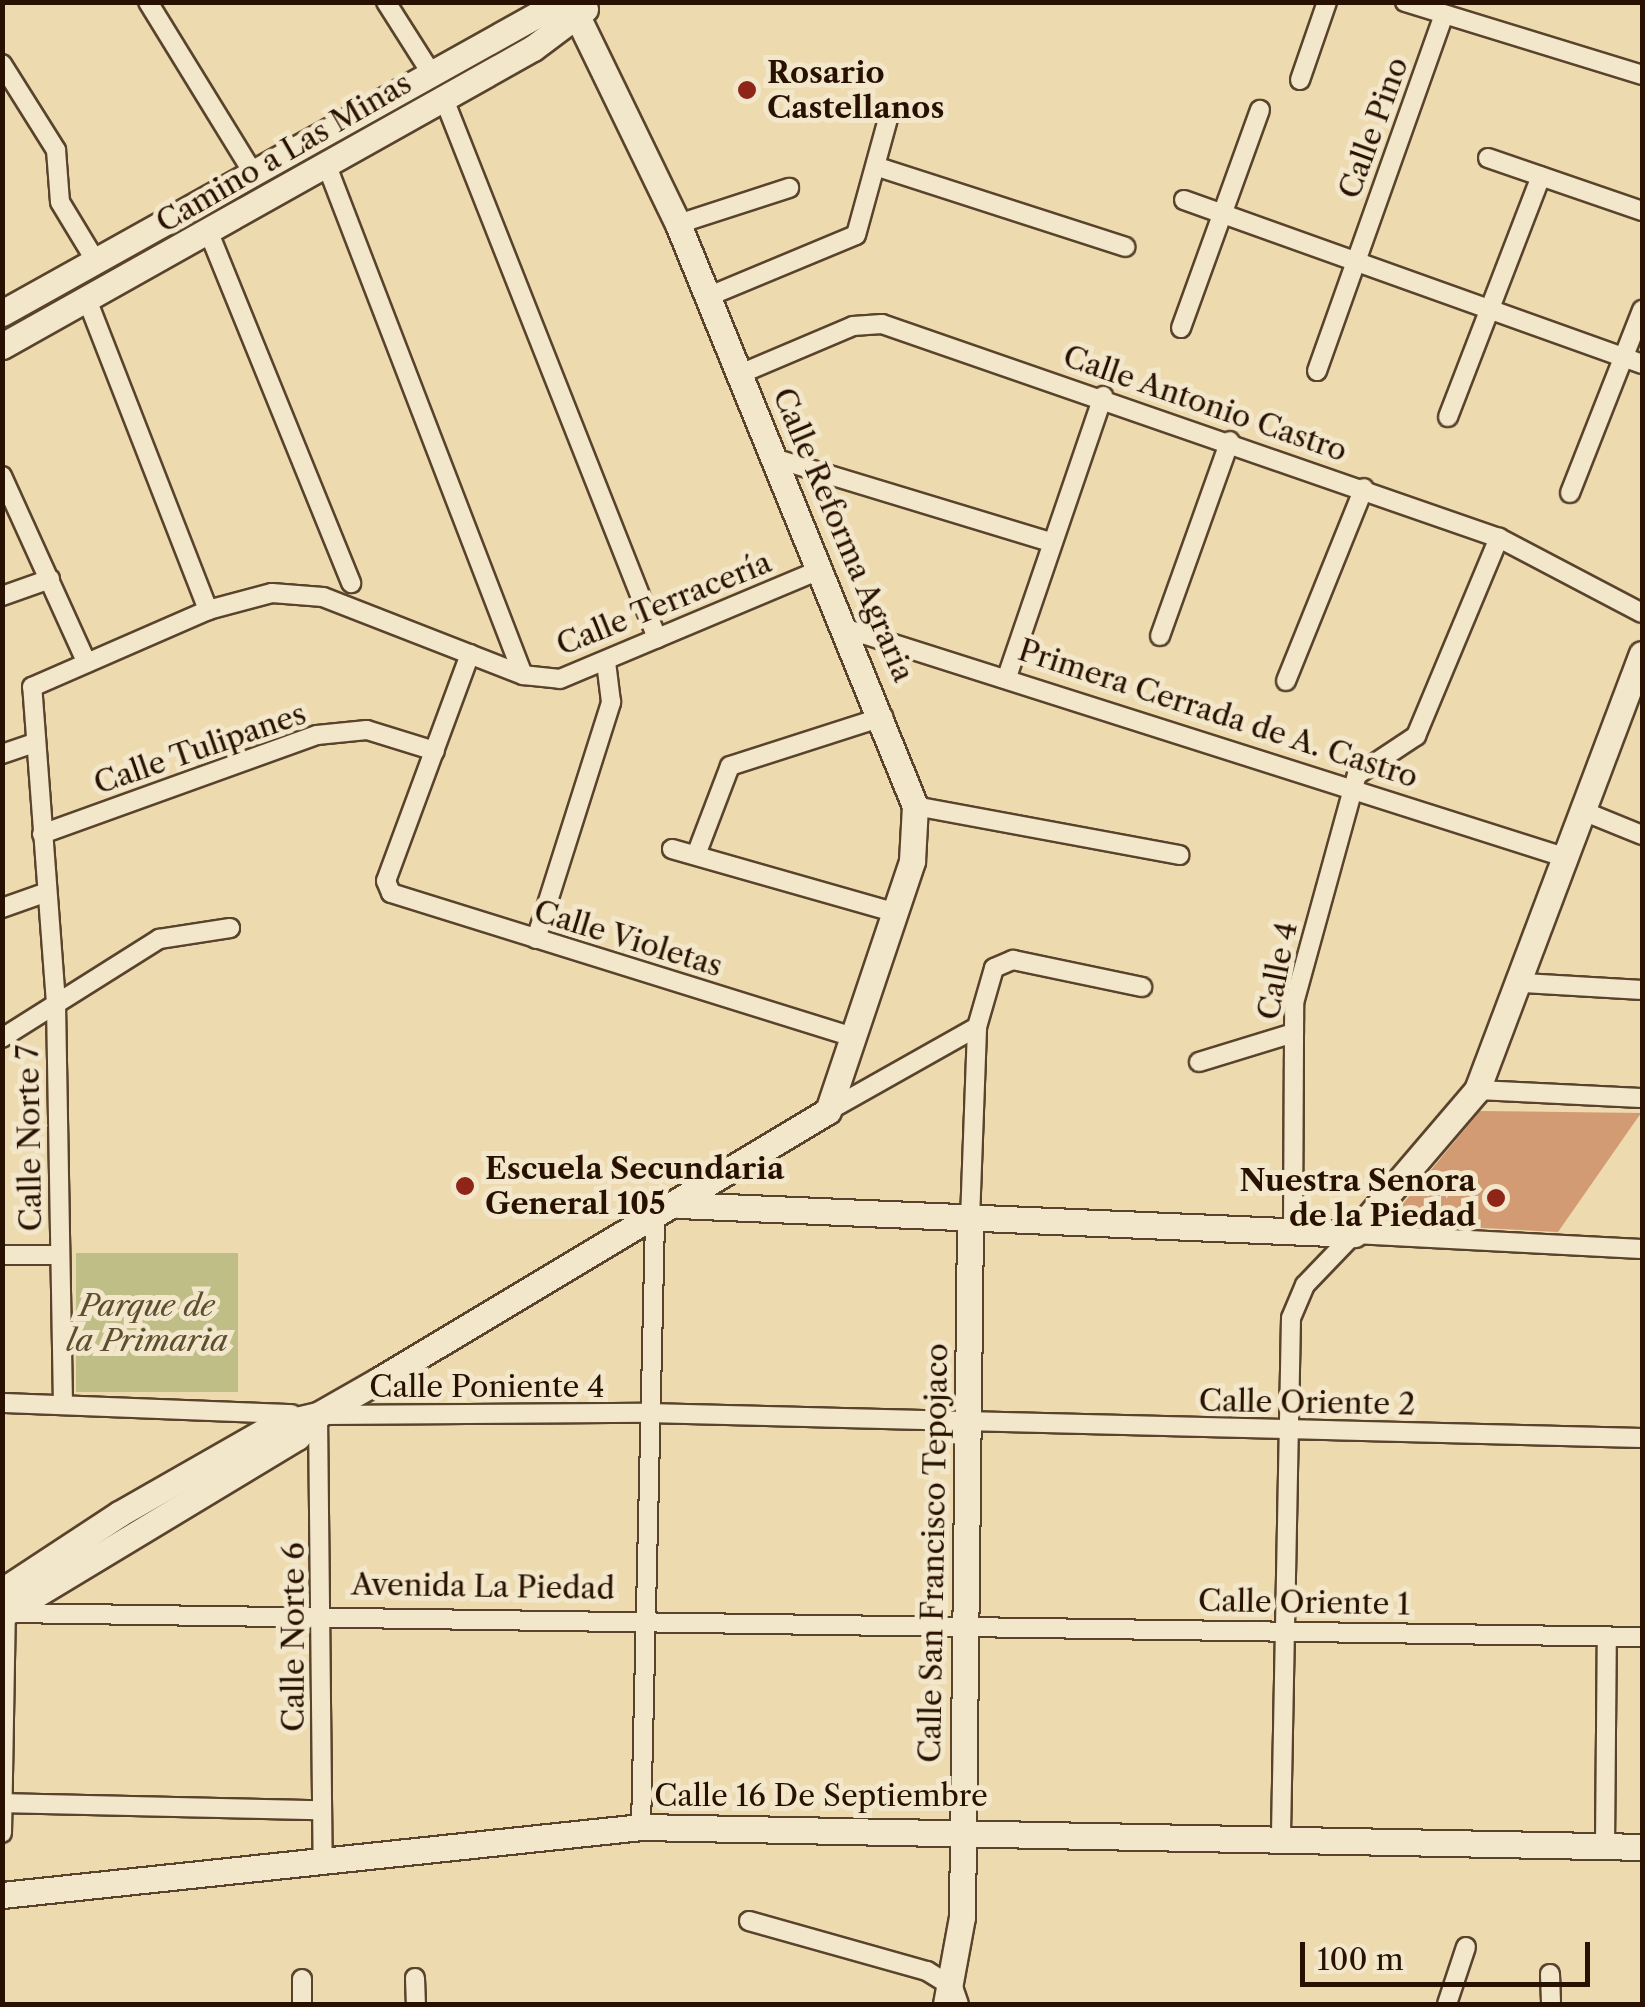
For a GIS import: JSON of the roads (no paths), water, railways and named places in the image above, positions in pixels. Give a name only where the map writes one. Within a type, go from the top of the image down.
[{"type":"main road","name":"Camino a Las Minas","points":[[2,313],[254,176],[438,87],[574,7]]},
{"type":"main road","name":"Calle Reforma Agraria","points":[[574,7],[678,224],[850,630],[916,806]]},
{"type":"main road","name":"Camino a Las Minas","points":[[2,346],[88,302],[326,166],[438,87]]},
{"type":"main road","points":[[678,1205],[1354,1234],[1478,1090],[1524,983],[1642,654]]},
{"type":"main road","points":[[3,1608],[275,1425],[318,1415],[655,1220],[828,1110],[850,1036],[896,914],[916,806]]},
{"type":"main road","name":"Calle San Francisco Tepojaco","points":[[953,1999],[962,1830],[971,1421],[970,1220]]},
{"type":"main road","name":"Calle 16 De Septiembre","points":[[2,1894],[641,1827],[1282,1834],[1642,1847]]},
{"type":"street","points":[[148,2],[254,176]]},
{"type":"street","points":[[386,2],[438,87],[656,638]]},
{"type":"street","points":[[1300,80],[1327,2]]},
{"type":"street","points":[[1405,2],[1642,75]]},
{"type":"street","name":"Calle Pino","points":[[1317,371],[1444,14]]},
{"type":"street","points":[[2,64],[56,150],[60,202],[97,264]]},
{"type":"street","points":[[1181,328],[1260,110]]},
{"type":"street","points":[[707,297],[856,235],[878,167],[888,116]]},
{"type":"street","points":[[1488,158],[1642,212]]},
{"type":"street","points":[[326,166],[523,675]]},
{"type":"street","points":[[878,167],[1126,247]]},
{"type":"street","points":[[1448,418],[1486,306],[1541,176]]},
{"type":"street","points":[[678,224],[789,188]]},
{"type":"street","points":[[1184,200],[1633,360]]},
{"type":"street","points":[[209,233],[351,583]]},
{"type":"street","points":[[88,302],[208,610]]},
{"type":"street","points":[[1570,494],[1633,360],[1642,310]]},
{"type":"street","name":"Calle Antonio Castro","points":[[740,374],[869,323],[1102,396],[1500,538],[1642,613]]},
{"type":"street","points":[[1008,674],[1102,396]]},
{"type":"street","points":[[1160,636],[1230,441]]},
{"type":"street","points":[[777,459],[1051,542]]},
{"type":"street","points":[[2,476],[87,663]]},
{"type":"street","points":[[1286,681],[1364,488]]},
{"type":"street","points":[[1354,787],[1364,767],[1416,736],[1500,538]]},
{"type":"street","name":"Calle Terracería","points":[[29,692],[208,610],[300,593],[523,675],[560,679],[822,569]]},
{"type":"street","points":[[2,596],[50,579]]},
{"type":"street","name":"Primera Cerrada de A. Castro","points":[[850,630],[1008,674],[1567,858]]},
{"type":"street","points":[[435,751],[470,654]]},
{"type":"street","points":[[536,939],[611,702],[606,662]]},
{"type":"street","name":"Calle Norte 7","points":[[29,692],[56,1003],[62,1405]]},
{"type":"street","points":[[696,855],[730,766],[884,717]]},
{"type":"street","name":"Calle Tulipanes","points":[[42,834],[317,734],[367,730],[435,751]]},
{"type":"street","points":[[2,754],[32,744]]},
{"type":"street","name":"Calle Violetas","points":[[435,751],[386,882],[391,894],[850,1036]]},
{"type":"street","name":"Calle 4","points":[[1293,1232],[1293,1033],[1305,954],[1354,787]]},
{"type":"street","points":[[916,806],[1180,855]]},
{"type":"street","points":[[1583,811],[1642,835]]},
{"type":"street","points":[[672,849],[896,914]]},
{"type":"street","points":[[2,908],[47,892]]},
{"type":"street","points":[[2,1038],[159,938],[230,928]]},
{"type":"street","points":[[970,1220],[978,1027],[991,974],[1004,962],[1142,987]]},
{"type":"street","points":[[1524,983],[1642,990]]},
{"type":"street","points":[[828,1110],[978,1027]]},
{"type":"street","points":[[1199,1062],[1293,1033]]},
{"type":"street","points":[[1478,1090],[1642,1098]]},
{"type":"street","points":[[641,1827],[655,1220]]},
{"type":"street","points":[[1282,1834],[1294,1306],[1354,1234],[1642,1249]]},
{"type":"street","points":[[2,1255],[60,1255]]},
{"type":"street","name":"Calle Poniente 4","points":[[2,1403],[318,1415],[648,1413],[971,1421]]},
{"type":"street","name":"Calle Norte 6","points":[[318,1415],[324,1613],[323,1859]]},
{"type":"street","name":"Calle Oriente 2","points":[[971,1421],[1642,1438]]},
{"type":"street","points":[[2,1833],[3,1608]]},
{"type":"street","name":"Avenida La Piedad","points":[[3,1608],[648,1616],[964,1626]]},
{"type":"street","name":"Calle Oriente 1","points":[[964,1626],[1642,1637]]},
{"type":"street","points":[[1605,1846],[1607,1636]]},
{"type":"street","points":[[3,1802],[322,1810]]},
{"type":"street","points":[[749,1921],[912,1965],[953,1999]]},
{"type":"street","points":[[1447,2004],[1466,1947]]},
{"type":"street","points":[[1550,1974],[1551,2004]]},
{"type":"street","points":[[415,1978],[416,2004]]},
{"type":"street","points":[[302,1979],[302,2004]]},
{"type":"place","name":"Rosario Castellanos","points":[[747,90]]},
{"type":"place","name":"Escuela Secundaria General 105","points":[[465,1186]]},
{"type":"place","name":"Nuestra Senora de la Piedad","points":[[1496,1198]]},
{"type":"park label","name":"Parque de la Primaria","points":[[147,1323]]}]
